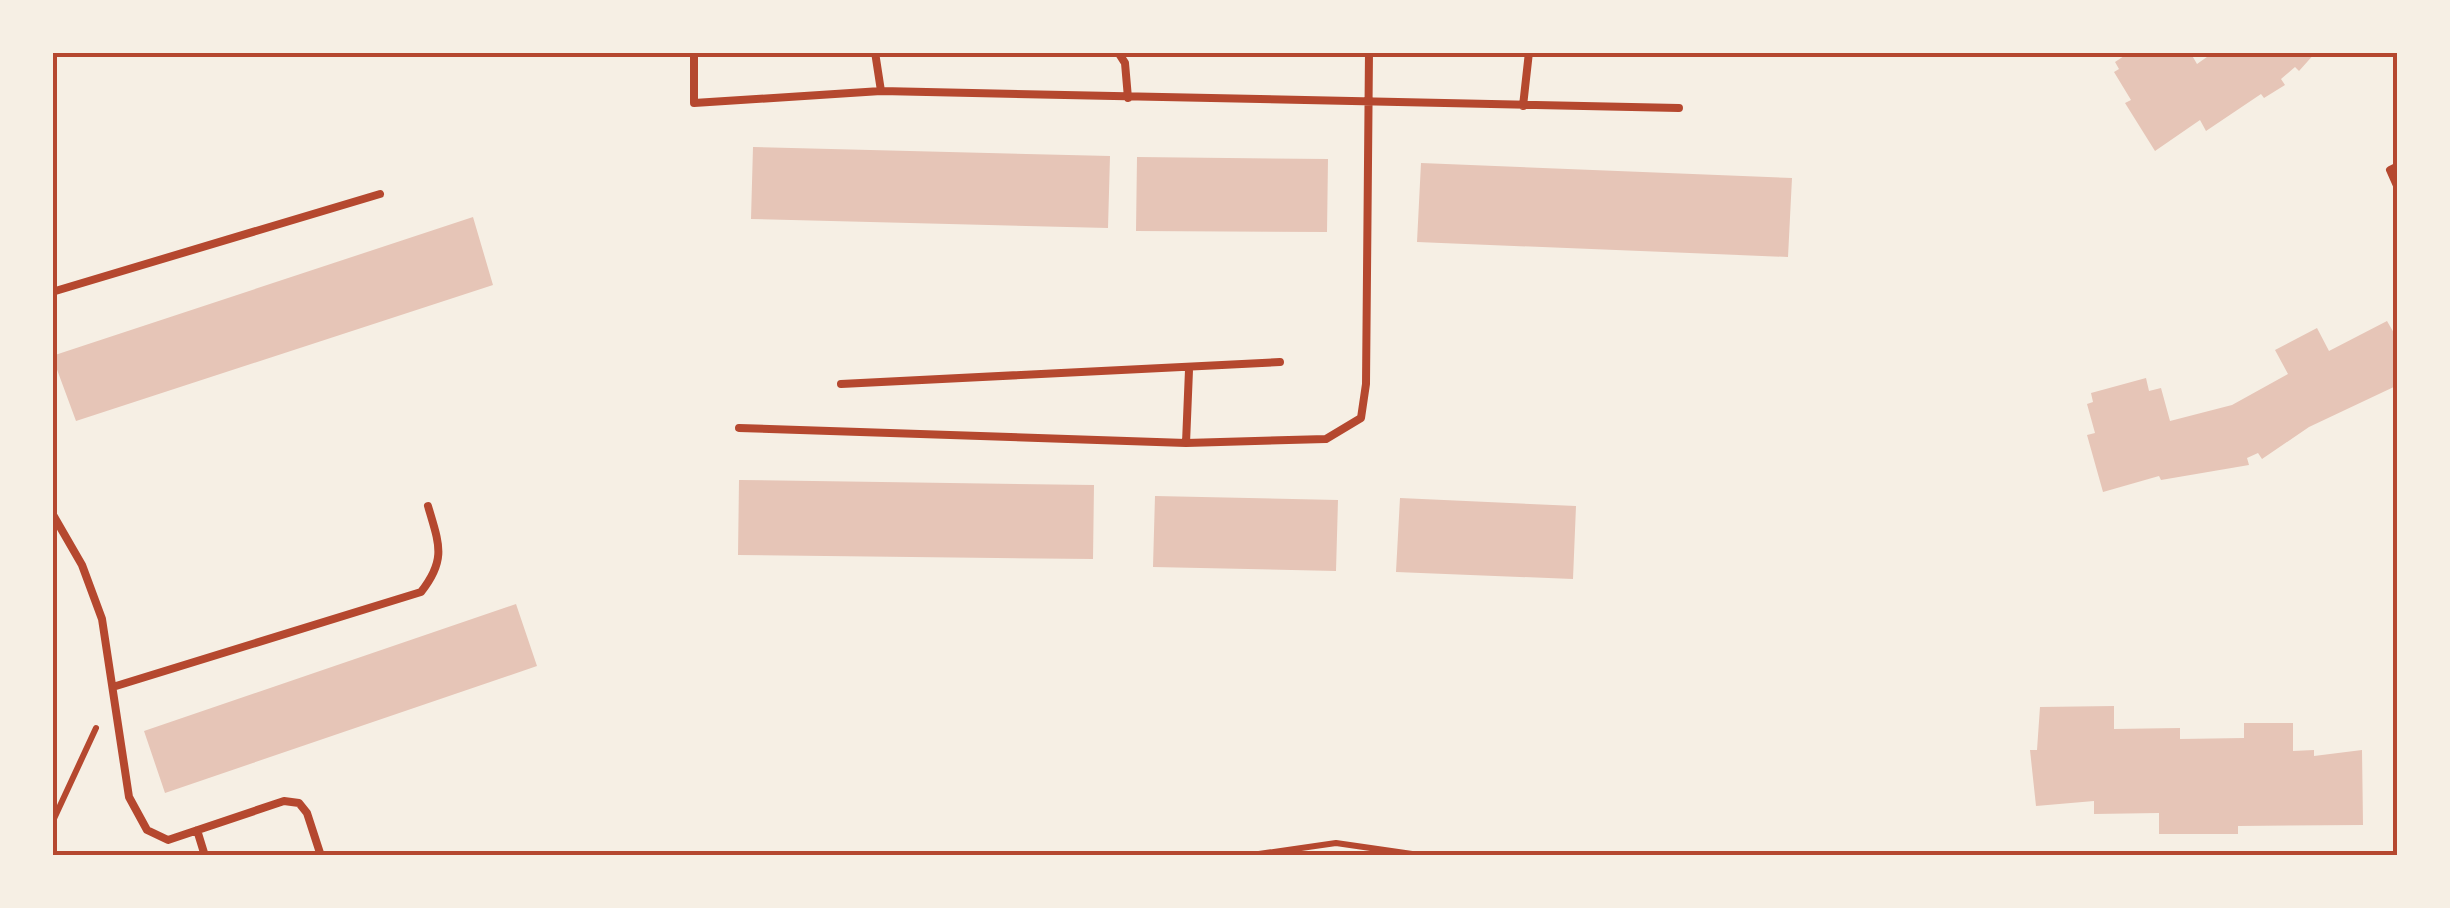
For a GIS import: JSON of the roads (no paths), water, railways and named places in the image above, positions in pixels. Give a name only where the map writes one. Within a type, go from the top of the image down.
[{"type":"lane","points":[[694,52],[694,103],[881,91],[1679,108]]},
{"type":"lane","points":[[875,52],[881,91]]},
{"type":"lane","points":[[1118,52],[1125,63],[1128,98]]},
{"type":"lane","points":[[738,428],[1186,443],[1326,439],[1362,418],[1366,384],[1369,52]]},
{"type":"lane","points":[[1524,106],[1529,52]]},
{"type":"lane","points":[[2398,166],[2390,170],[2398,188]]},
{"type":"lane","points":[[52,292],[380,194]]},
{"type":"lane","points":[[841,384],[1189,370],[1280,362]]},
{"type":"lane","points":[[1186,443],[1189,370]]},
{"type":"lane","points":[[116,686],[421,592],[438,570],[439,545],[428,506]]},
{"type":"lane","points":[[52,513],[82,565],[102,619],[116,686],[130,797],[147,830],[168,840],[284,801],[299,803],[308,814],[321,856]]},
{"type":"lane","points":[[2398,612],[2398,636]]},
{"type":"lane","points":[[197,830],[205,856]]}]
